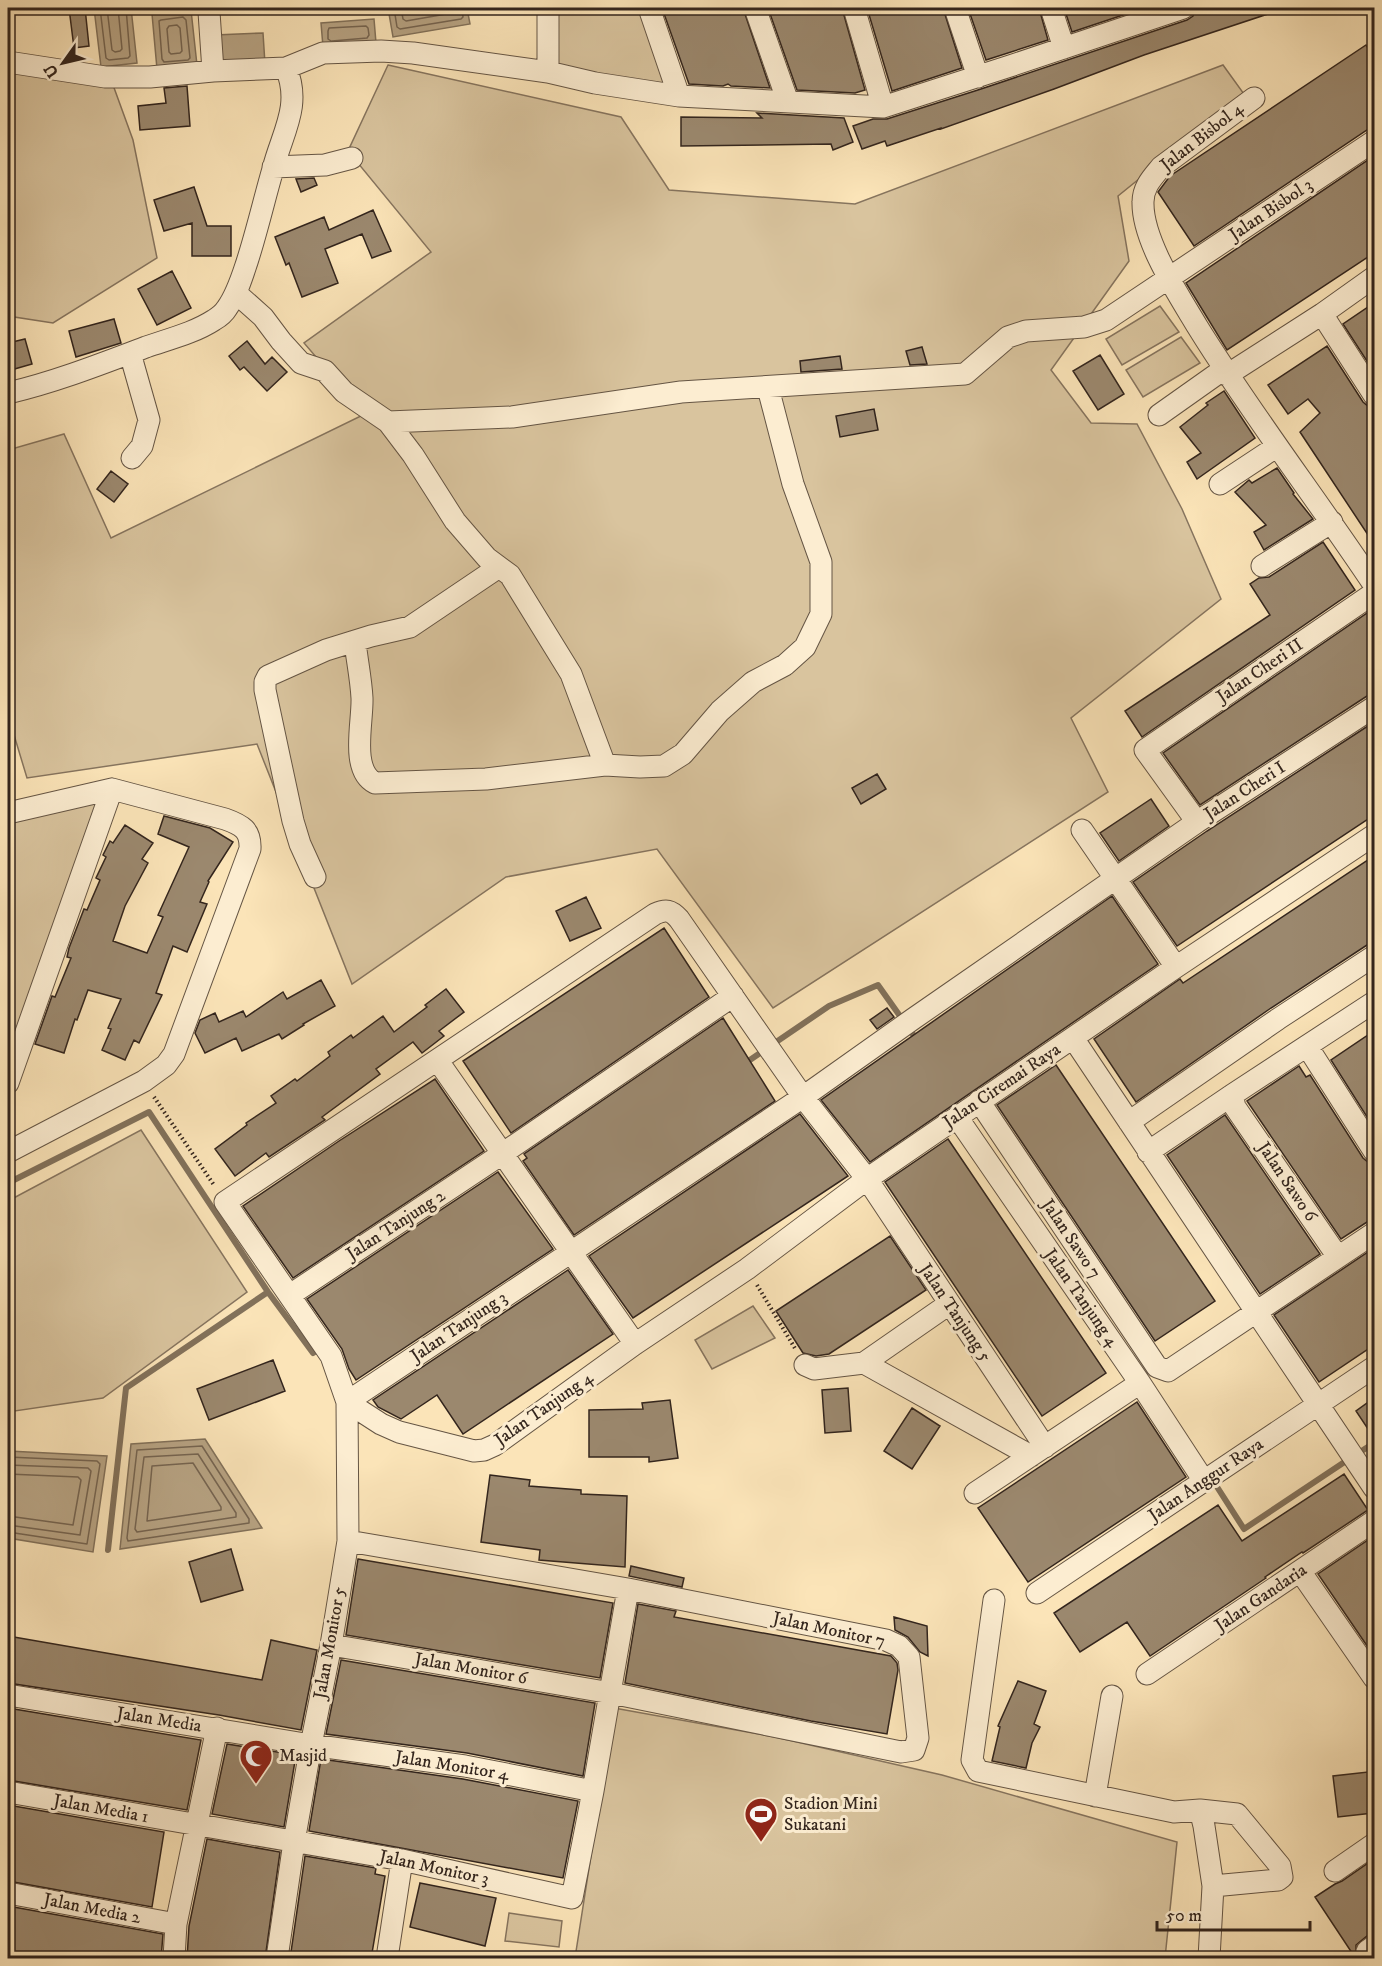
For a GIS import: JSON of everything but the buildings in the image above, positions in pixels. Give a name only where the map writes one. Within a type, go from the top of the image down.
[{"type":"street","points":[[548,8],[548,72]]},
{"type":"street","points":[[649,8],[679,96]]},
{"type":"street","points":[[755,8],[788,102]]},
{"type":"street","points":[[854,8],[883,107]]},
{"type":"street","points":[[955,8],[978,77]]},
{"type":"street","points":[[1050,8],[1064,48]]},
{"type":"street","points":[[8,62],[105,77],[126,78],[286,68],[323,53],[413,52],[548,72],[595,83],[679,96],[883,107],[1064,48],[1155,13],[1183,8]]},
{"type":"street","points":[[209,12],[213,71]]},
{"type":"street","points":[[8,393],[74,373],[187,332],[216,319],[226,310],[236,293],[261,218],[273,167],[290,118],[292,83],[286,68]]},
{"type":"street","name":"Jalan Bisbol 4","points":[[1254,98],[1161,167],[1146,186],[1143,202],[1149,235],[1168,279],[1225,372],[1374,585]]},
{"type":"street","name":"Jalan Bisbol 3","points":[[388,422],[512,417],[681,392],[965,374],[1008,337],[1026,331],[1084,327],[1101,323],[1374,141]]},
{"type":"street","points":[[273,167],[325,165],[352,158]]},
{"type":"street","points":[[1159,415],[1322,314],[1374,277]]},
{"type":"street","points":[[236,293],[263,317],[301,363],[325,370],[344,392],[388,422],[413,455],[455,521],[487,558],[510,575],[570,674],[605,765]]},
{"type":"street","points":[[1322,314],[1374,395]]},
{"type":"street","points":[[130,353],[149,420],[142,446],[132,458]]},
{"type":"street","points":[[355,642],[362,699],[360,746],[362,769],[368,780],[375,783],[486,779],[605,765],[664,766],[683,754],[720,711],[753,682],[785,665],[805,647],[821,614],[821,562],[793,484],[768,388]]},
{"type":"street","points":[[1220,484],[1276,447]]},
{"type":"street","points":[[1262,566],[1332,522]]},
{"type":"street","points":[[315,877],[300,844],[293,821],[265,690],[268,676],[326,650],[410,627],[499,567]]},
{"type":"street","name":"Jalan Cheri II","points":[[1197,822],[1145,750],[1374,593]]},
{"type":"street","name":"Jalan Cheri I","points":[[803,1097],[1197,822],[1374,707]]},
{"type":"street","points":[[8,813],[112,789],[225,819],[238,824],[246,831],[250,839],[250,849],[174,1054],[166,1065],[144,1081],[8,1152]]},
{"type":"street","points":[[8,1083],[112,789]]},
{"type":"street","points":[[1082,830],[1176,967]]},
{"type":"street","name":"Jalan Ciremai Raya","points":[[635,1344],[747,1269],[867,1179],[968,1109],[1374,835]]},
{"type":"street","name":"Jalan Tanjung 5","points":[[438,1061],[655,914],[663,910],[673,913],[803,1097],[867,1179],[949,1304],[1038,1451]]},
{"type":"street","points":[[1129,1122],[1278,1019],[1370,967]]},
{"type":"street","name":"Jalan Tanjung 2","points":[[290,1295],[733,996]]},
{"type":"street","points":[[1148,1152],[1233,1101],[1307,1046],[1374,1002]]},
{"type":"street","points":[[1073,1038],[1374,1488]]},
{"type":"street","points":[[1307,1046],[1374,1150]]},
{"type":"street","points":[[225,1202],[438,1061],[635,1344]]},
{"type":"street","name":"Jalan Tanjung 3","points":[[347,1402],[803,1097]]},
{"type":"street","name":"Jalan Sawo 6","points":[[1233,1101],[1338,1257]]},
{"type":"street","name":"Jalan Sawo 7","points":[[968,1109],[1157,1367],[1168,1371],[1257,1312]]},
{"type":"street","name":"Jalan Tanjung 4","points":[[968,1109],[1140,1383],[1211,1476]]},
{"type":"street","name":"Jalan Monitor 5","points":[[225,1202],[327,1349],[347,1402],[348,1541],[332,1645],[294,1842],[277,1959]]},
{"type":"street","points":[[1257,1312],[1374,1233]]},
{"type":"street","points":[[805,1365],[814,1369],[864,1363],[949,1304]]},
{"type":"street","name":"Jalan Tanjung 4","points":[[347,1402],[369,1418],[399,1432],[474,1450],[484,1450],[495,1445],[635,1344]]},
{"type":"street","points":[[864,1363],[1038,1451]]},
{"type":"street","name":"Jalan Anggur Raya","points":[[1037,1593],[1374,1367]]},
{"type":"street","points":[[975,1493],[1140,1383]]},
{"type":"street","name":"Jalan Gandaria","points":[[1147,1674],[1374,1521]]},
{"type":"street","name":"Jalan Monitor 7","points":[[348,1541],[628,1589],[886,1640],[899,1646],[909,1657],[918,1738],[914,1750],[901,1752],[611,1693]]},
{"type":"street","points":[[1300,1571],[1374,1678]]},
{"type":"street","points":[[593,1791],[628,1589]]},
{"type":"street","points":[[994,1600],[972,1760],[978,1771],[1174,1812],[1200,1810],[1238,1814],[1280,1866],[1282,1877],[1278,1880],[1213,1886]]},
{"type":"street","name":"Jalan Monitor 6","points":[[332,1645],[611,1693]]},
{"type":"street","name":"Jalan Media","points":[[8,1695],[311,1745]]},
{"type":"street","points":[[1095,1796],[1112,1696]]},
{"type":"street","points":[[174,1959],[176,1924],[217,1728]]},
{"type":"street","name":"Jalan Monitor 4","points":[[311,1745],[465,1766],[593,1791]]},
{"type":"street","name":"Jalan Monitor 3","points":[[294,1842],[402,1860],[572,1899],[593,1791]]},
{"type":"street","name":"Jalan Media 1","points":[[8,1792],[294,1842]]},
{"type":"street","points":[[1200,1810],[1213,1886],[1209,1959]]},
{"type":"street","points":[[1335,1871],[1374,1844]]},
{"type":"street","points":[[387,1959],[402,1860]]},
{"type":"street","name":"Jalan Media 2","points":[[8,1893],[176,1924]]},
{"type":"path","points":[[144,1081],[225,1202]]},
{"type":"path","points":[[747,1269],[805,1365]]},
{"type":"shaded area","points":[[548,8],[649,8],[679,96],[548,72]]},
{"type":"shaded area","points":[[388,65],[621,117],[669,190],[855,204],[1223,65],[1244,94],[1118,196],[1129,261],[1051,370],[1091,423],[1137,424],[1182,509],[1221,599],[1071,718],[1108,792],[773,1008],[657,849],[506,877],[352,984],[257,744],[27,778],[8,715],[8,450],[64,434],[111,538],[365,414],[304,343],[431,252],[348,151]]},
{"type":"shaded area","points":[[8,72],[113,85],[133,140],[157,258],[53,323],[8,316]]},
{"type":"shaded area","points":[[1160,306],[1179,332],[1122,365],[1106,339]]},
{"type":"shaded area","points":[[1181,337],[1200,363],[1143,397],[1126,370]]},
{"type":"shaded area","points":[[112,789],[8,1083],[8,813]]},
{"type":"shaded area","points":[[141,1130],[247,1292],[103,1398],[8,1412],[8,1201]]},
{"type":"shaded area","points":[[753,1306],[775,1338],[712,1369],[695,1340]]},
{"type":"shaded area","name":"Stadion Mini Sukatani","points":[[614,1708],[775,1737],[942,1775],[1177,1842],[1165,1958],[575,1958]]},
{"type":"shaded area","points":[[509,1913],[562,1921],[559,1947],[505,1941]]},
{"type":"water","points":[[94,8],[131,8],[137,63],[101,67]]},
{"type":"water","points":[[388,8],[467,8],[470,24],[393,37]]},
{"type":"water","points":[[191,10],[197,65],[157,69],[152,14]]},
{"type":"water","points":[[374,19],[376,43],[323,47],[321,23]]},
{"type":"water","points":[[263,33],[265,64],[217,66],[215,35]]},
{"type":"water","points":[[205,1439],[262,1528],[120,1549],[131,1444]]},
{"type":"water","points":[[8,1451],[107,1456],[93,1552],[8,1538]]},
{"type":"waterway","points":[[744,1064],[829,1006],[878,985],[917,1040]]},
{"type":"waterway","points":[[8,1183],[149,1112],[268,1292],[313,1353],[322,1347]]},
{"type":"waterway","points":[[108,1550],[126,1388],[268,1292]]},
{"type":"waterway","points":[[1357,1454],[1374,1443]]},
{"type":"waterway","points":[[1212,1479],[1244,1529],[1349,1459]]},
{"type":"place","name":"Masjid","points":[[256,1785]]},
{"type":"place","name":"Stadion Mini Sukatani","points":[[761,1843]]}]
